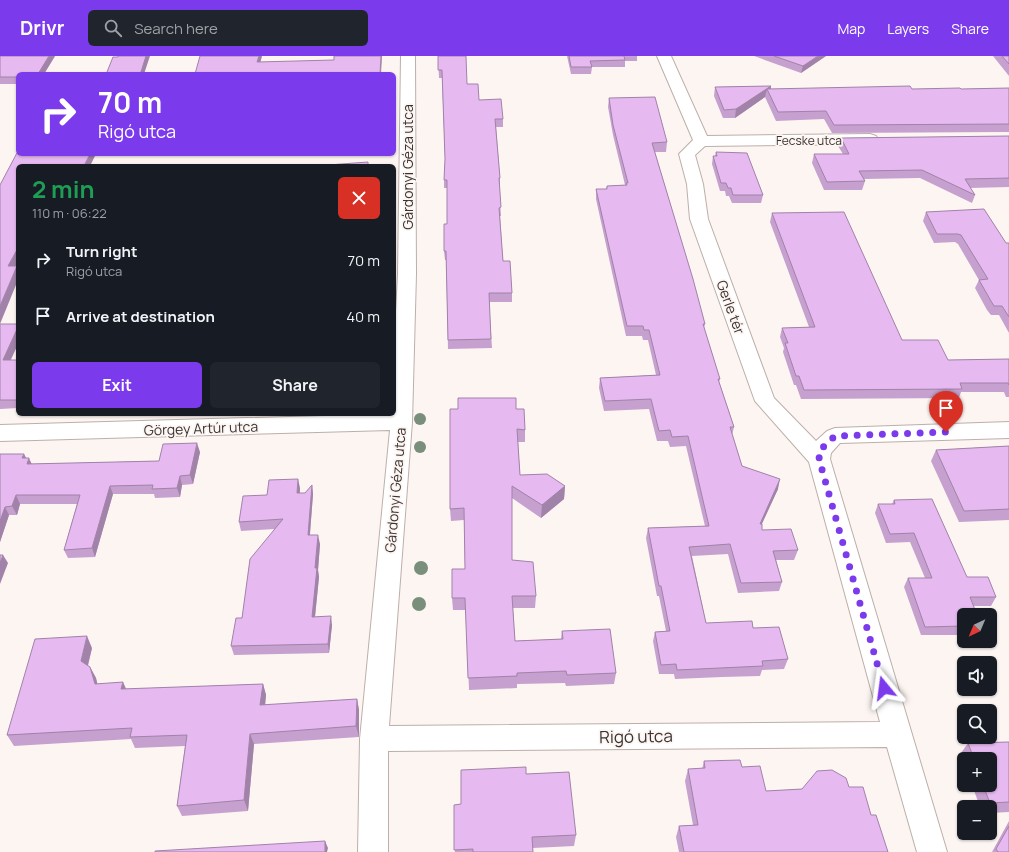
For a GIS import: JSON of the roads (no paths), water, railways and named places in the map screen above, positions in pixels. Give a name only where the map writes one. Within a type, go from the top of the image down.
[{"type":"street","name":"Gárdonyi Géza utca","points":[[373,852],[374,739],[401,422],[400,274],[408,56]]},
{"type":"street","points":[[664,56],[701,140]]},
{"type":"street","name":"Fecske utca","points":[[701,140],[883,139]]},
{"type":"street","name":"Gerle tér","points":[[701,140],[687,154],[695,184],[699,220],[762,394],[765,401],[819,459]]},
{"type":"street","name":"Görgey Artúr utca","points":[[0,434],[401,422]]},
{"type":"street","points":[[932,852],[819,459],[820,450],[835,436],[1009,430]]},
{"type":"street","name":"Rigó utca","points":[[374,739],[897,734]]}]
